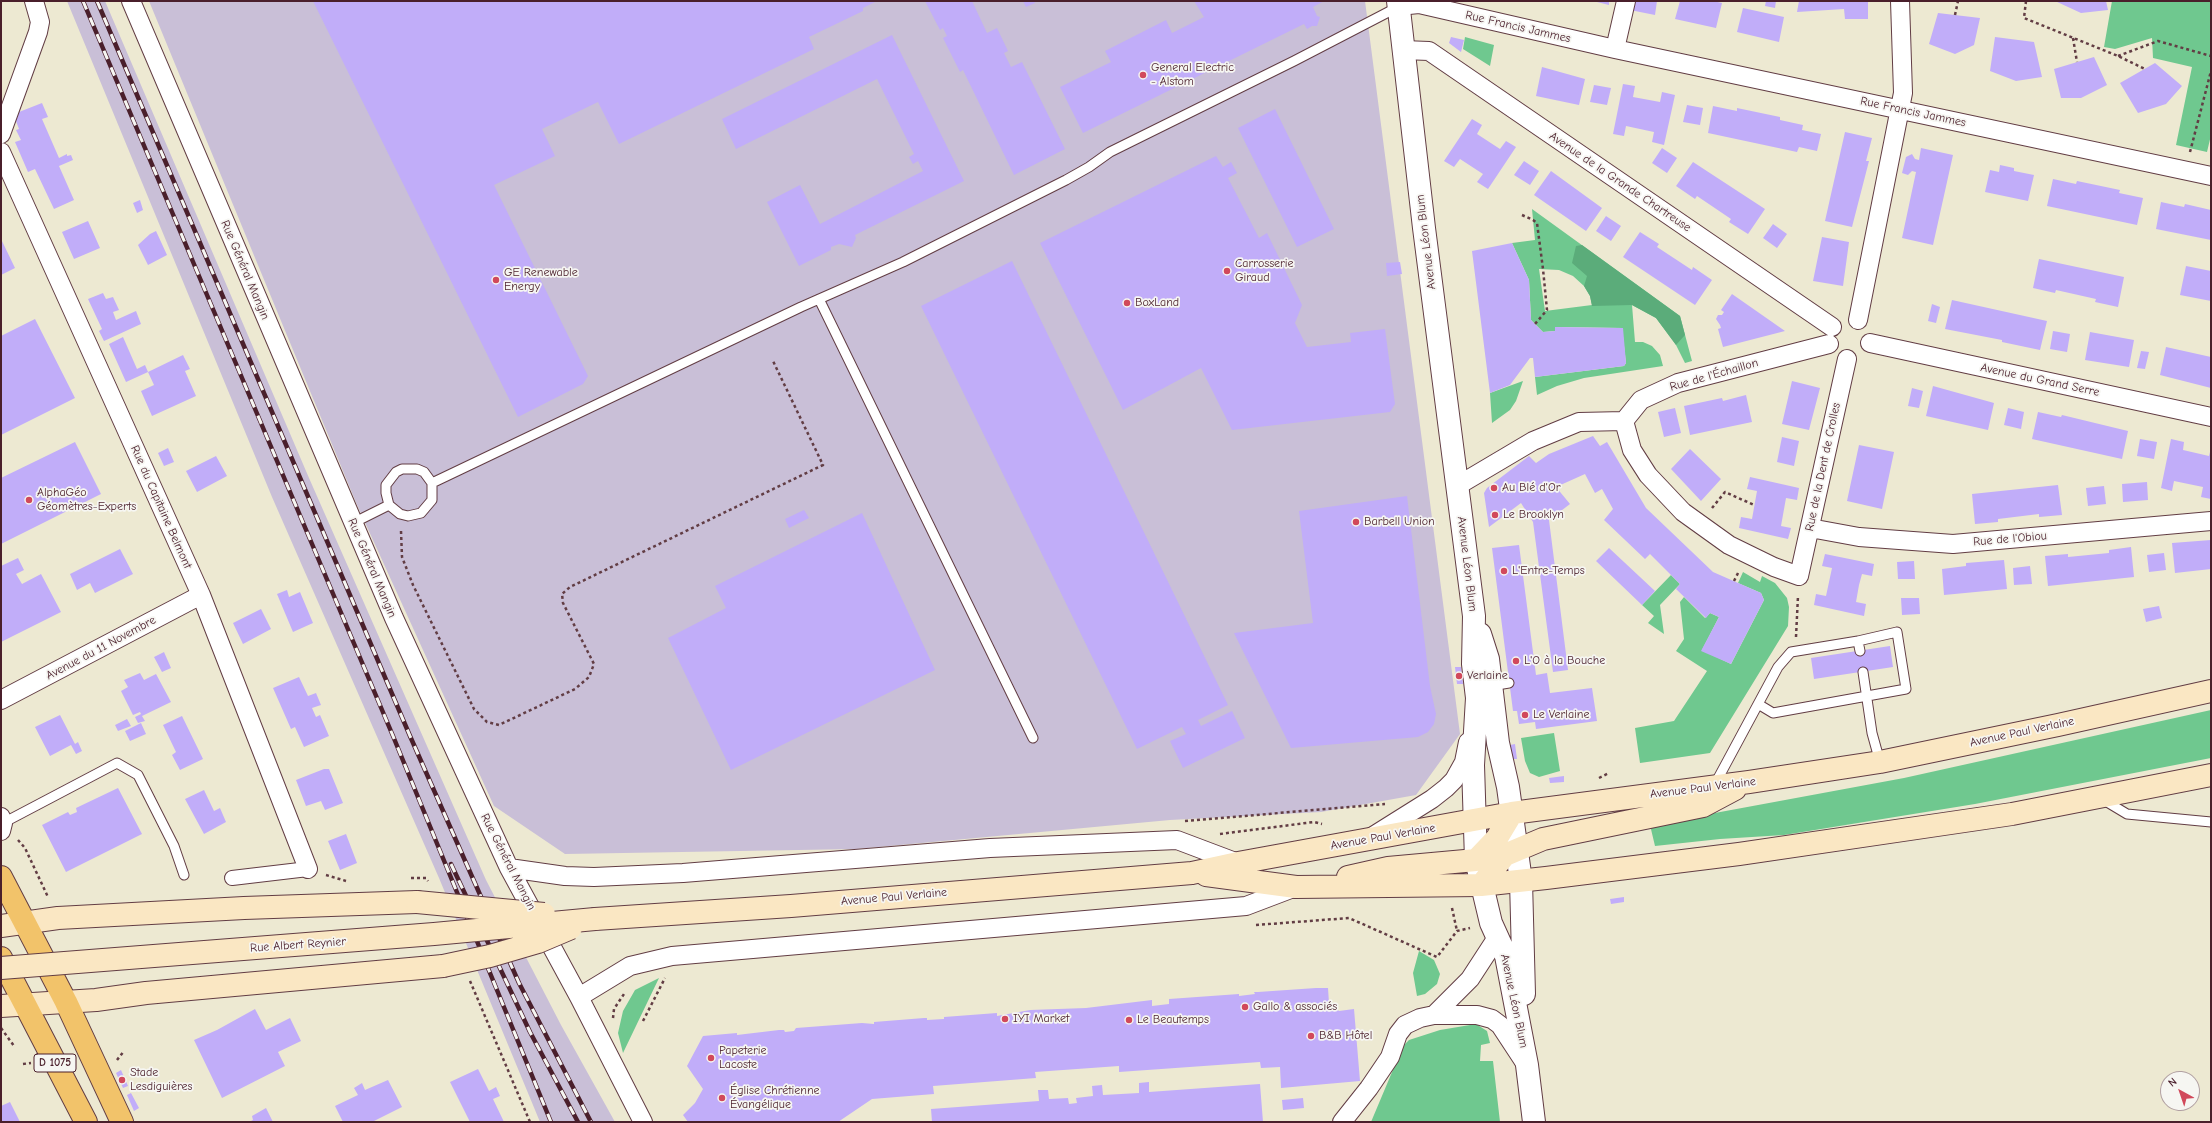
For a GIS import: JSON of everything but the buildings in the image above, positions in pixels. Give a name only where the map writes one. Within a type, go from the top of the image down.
[{"type":"main road","name":"Avenue Paul Verlaine","points":[[595,919],[791,906],[1192,873],[1238,862],[1368,840],[1512,813],[1748,782],[1880,762],[2211,691]]},
{"type":"main road","name":"Avenue Paul Verlaine","points":[[1192,873],[1296,887],[1481,885],[1747,852],[2012,814],[2211,775]]},
{"type":"main road","points":[[1296,887],[1388,868],[1497,852],[1543,839],[1703,806],[1748,782]]},
{"type":"main road","points":[[1481,885],[1497,852],[1512,813]]},
{"type":"main road","name":"D 1075","points":[[1,877],[66,1002],[122,1122]]},
{"type":"main road","points":[[1,926],[58,918],[244,908],[417,902],[595,919]]},
{"type":"main road","points":[[1,1006],[66,1002],[146,993],[443,966],[490,956],[538,942],[595,919]]},
{"type":"main road","name":"Rue Albert Reynier","points":[[1,968],[434,934],[595,919]]},
{"type":"main road","name":"D 1075","points":[[1,958],[86,1122]]},
{"type":"street","points":[[1,134],[38,32],[40,22],[34,1]]},
{"type":"street","name":"Rue Général Mangin","points":[[130,1],[394,618],[509,868],[579,997],[644,1122]]},
{"type":"street","points":[[1615,49],[1626,1]]},
{"type":"street","points":[[1858,320],[1903,93],[1900,1]]},
{"type":"street","name":"Rue Francis Jammes","points":[[1398,4],[1419,4],[1615,49],[2211,176]]},
{"type":"street","name":"Avenue Léon Blum","points":[[1398,4],[1474,616],[1473,664],[1492,689],[1473,766],[1482,818],[1497,852],[1514,881],[1513,921],[1518,975],[1524,998],[1527,1065]]},
{"type":"street","name":"Avenue de la Grande Chartreuse","points":[[1403,50],[1429,52],[1831,335]]},
{"type":"street","name":"Rue du Capitaine Belmont","points":[[1,152],[201,595],[308,869]]},
{"type":"street","points":[[1844,319],[1858,320],[1868,329],[1870,343],[1868,349],[1859,357],[1847,359],[1836,354],[1831,335],[1844,319]]},
{"type":"street","name":"Rue de l'Échaillon","points":[[1624,421],[1641,400],[1678,383],[1831,335]]},
{"type":"street","name":"Avenue du Grand Serre","points":[[1870,343],[2211,417]]},
{"type":"street","name":"Rue de la Dent de Crolles","points":[[1799,576],[1847,359]]},
{"type":"street","points":[[1457,486],[1533,441],[1579,422],[1624,421],[1632,450],[1648,475],[1683,512],[1729,545],[1774,567],[1799,576]]},
{"type":"street","name":"Rue de l'Obiou","points":[[1810,528],[1859,537],[1953,544],[2211,521]]},
{"type":"street","name":"Avenue du 11 Novembre","points":[[1,700],[201,595]]},
{"type":"street","points":[[1492,689],[1498,743],[1512,813]]},
{"type":"street","points":[[1368,840],[1432,799],[1454,780],[1464,762],[1492,689]]},
{"type":"street","points":[[1482,818],[1497,852]]},
{"type":"street","points":[[509,868],[565,876],[594,878],[683,873],[990,848],[1177,840],[1238,862]]},
{"type":"street","points":[[232,878],[308,869]]},
{"type":"street","name":"Avenue Léon Blum","points":[[1481,885],[1491,922],[1506,956],[1527,1065],[1534,1122]]},
{"type":"street","points":[[579,997],[630,966],[672,956],[1246,906],[1296,887]]},
{"type":"street","points":[[1434,1015],[1470,979],[1498,936]]},
{"type":"street","points":[[1342,1122],[1369,1088],[1390,1057],[1398,1034],[1406,1026],[1420,1018],[1434,1015],[1477,1015],[1492,1019],[1500,1025],[1527,1065]]},
{"type":"lane","points":[[432,483],[819,299],[903,262],[1066,180],[1089,167],[1110,152],[1294,61],[1398,4]]},
{"type":"lane","points":[[819,299],[1033,738]]},
{"type":"lane","points":[[402,469],[417,469],[424,472],[432,483],[432,500],[426,509],[415,515],[400,514],[389,505],[386,485],[396,472],[402,469]]},
{"type":"lane","points":[[353,523],[389,505]]},
{"type":"lane","points":[[1714,786],[1778,666],[1791,652],[1858,641],[1897,632],[1906,688],[1773,713],[1758,704]]},
{"type":"lane","points":[[1858,641],[1860,651]]},
{"type":"lane","points":[[1863,672],[1880,762]]},
{"type":"lane","points":[[2,823],[117,763],[138,775],[174,846],[184,875]]},
{"type":"lane","points":[[2099,798],[2127,814],[2211,822]]},
{"type":"path","points":[[1956,15],[1958,1]]},
{"type":"path","points":[[2026,1],[2024,18],[2118,56],[2144,69]]},
{"type":"path","points":[[2073,38],[2077,62]]},
{"type":"path","points":[[2118,56],[2158,41],[2211,56]]},
{"type":"path","points":[[2185,171],[2211,71]]},
{"type":"path","points":[[1522,215],[1534,220],[1537,223],[1546,296],[1547,310],[1535,324]]},
{"type":"path","points":[[400,514],[402,557],[413,585],[474,709],[487,722],[499,725],[575,689],[589,677],[594,664],[563,603],[562,594],[570,587],[823,465],[773,361]]},
{"type":"path","points":[[1709,511],[1725,492],[1754,505]]},
{"type":"path","points":[[1791,652],[1797,630],[1799,576]]},
{"type":"path","points":[[1595,780],[1609,773]]},
{"type":"path","points":[[1215,835],[1314,822],[1328,826]]},
{"type":"path","points":[[2,823],[25,848],[58,918]]},
{"type":"path","points":[[1254,925],[1349,918],[1437,957],[1457,931]]},
{"type":"path","points":[[643,1021],[666,975]]},
{"type":"path","points":[[601,1040],[611,1030],[614,1009],[629,990]]},
{"type":"path","points":[[1,1028],[14,1046]]},
{"type":"shaded area","points":[[67,1],[105,1],[309,478],[486,880],[561,1025],[615,1122],[540,1122],[439,878],[272,497]]},
{"type":"shaded area","points":[[149,1],[1365,1],[1460,734],[1416,795],[1321,812],[1170,820],[857,849],[565,854],[494,806],[357,505]]},
{"type":"green space","points":[[2112,1],[2211,1],[2211,135],[2207,152],[2176,145],[2192,67],[2153,58],[2152,38],[2115,49],[2104,47]]},
{"type":"green space","points":[[1465,37],[1494,45],[1490,66],[1463,49]]},
{"type":"green space","points":[[1532,209],[1680,316],[1692,361],[1685,363],[1676,345],[1656,318],[1632,305],[1635,342],[1643,342],[1652,346],[1660,355],[1663,366],[1584,378],[1557,386],[1537,395],[1535,377],[1624,366],[1626,363],[1622,328],[1556,327],[1555,331],[1543,332],[1531,320],[1529,280],[1512,243],[1535,240]],"holes":[[[1539,269],[1559,270],[1573,276],[1584,286],[1590,296],[1592,305],[1545,311]]]},
{"type":"green space","points":[[1582,245],[1680,316],[1685,335],[1676,345],[1656,318],[1632,305],[1592,306],[1590,296],[1584,286],[1587,276],[1572,263],[1576,246]]},
{"type":"green space","points":[[1523,381],[1516,401],[1510,410],[1492,423],[1490,393]]},
{"type":"green space","points":[[1743,572],[1760,582],[1762,576],[1775,583],[1787,598],[1789,607],[1788,626],[1710,753],[1640,763],[1635,728],[1674,721],[1707,671],[1676,651],[1684,639],[1680,602],[1684,597],[1705,618],[1710,613],[1719,617],[1702,650],[1731,664],[1764,600],[1761,593],[1738,583]]},
{"type":"green space","points":[[1671,575],[1680,584],[1660,605],[1664,634],[1648,623],[1654,616],[1642,605]]},
{"type":"green space","points":[[2211,710],[2211,758],[1975,804],[1784,835],[1720,839],[1655,846],[1650,825],[1904,778]]},
{"type":"green space","points":[[1554,733],[1560,771],[1539,777],[1530,773],[1525,761],[1521,738]]},
{"type":"green space","points":[[1419,951],[1434,960],[1440,974],[1437,984],[1425,994],[1417,996],[1413,973]]},
{"type":"green space","points":[[659,978],[623,1053],[618,1033],[623,1011],[635,990]]},
{"type":"green space","points":[[1476,1024],[1487,1031],[1490,1043],[1481,1045],[1480,1061],[1493,1061],[1500,1122],[1371,1122],[1403,1046],[1409,1040],[1440,1030]]},
{"type":"railway","points":[[83,1],[393,736],[551,1122]]},
{"type":"railway","points":[[97,1],[410,736],[519,983],[591,1122]]},
{"type":"railway","points":[[451,864],[530,1032],[578,1122]]},
{"type":"place","name":"General Electric - Alstom","points":[[1143,75]]},
{"type":"place","name":"Carrosserie Giraud","points":[[1227,271]]},
{"type":"place","name":"GE Renewable Energy","points":[[496,280]]},
{"type":"place","name":"BoxLand","points":[[1127,303]]},
{"type":"place","name":"Au Blé d'Or","points":[[1494,488]]},
{"type":"place","name":"AlphaGéo Géomètres-Experts","points":[[29,500]]},
{"type":"place","name":"Le Brooklyn","points":[[1495,515]]},
{"type":"place","name":"Barbell Union","points":[[1356,522]]},
{"type":"place","name":"L'Entre-Temps","points":[[1504,571]]},
{"type":"place","name":"L'O à la Bouche","points":[[1516,661]]},
{"type":"place","name":"Verlaine","points":[[1459,676]]},
{"type":"place","name":"Le Verlaine","points":[[1525,715]]},
{"type":"place","name":"Gallo & associés","points":[[1245,1007]]},
{"type":"place","name":"IYI Market","points":[[1005,1019]]},
{"type":"place","name":"Le Beautemps","points":[[1129,1020]]},
{"type":"place","name":"B&B Hôtel","points":[[1311,1036]]},
{"type":"place","name":"Papeterie Lacoste","points":[[711,1058]]},
{"type":"place","name":"Stade Lesdiguières","points":[[122,1080]]},
{"type":"place","name":"Église Chrétienne Évangélique","points":[[722,1098]]}]
